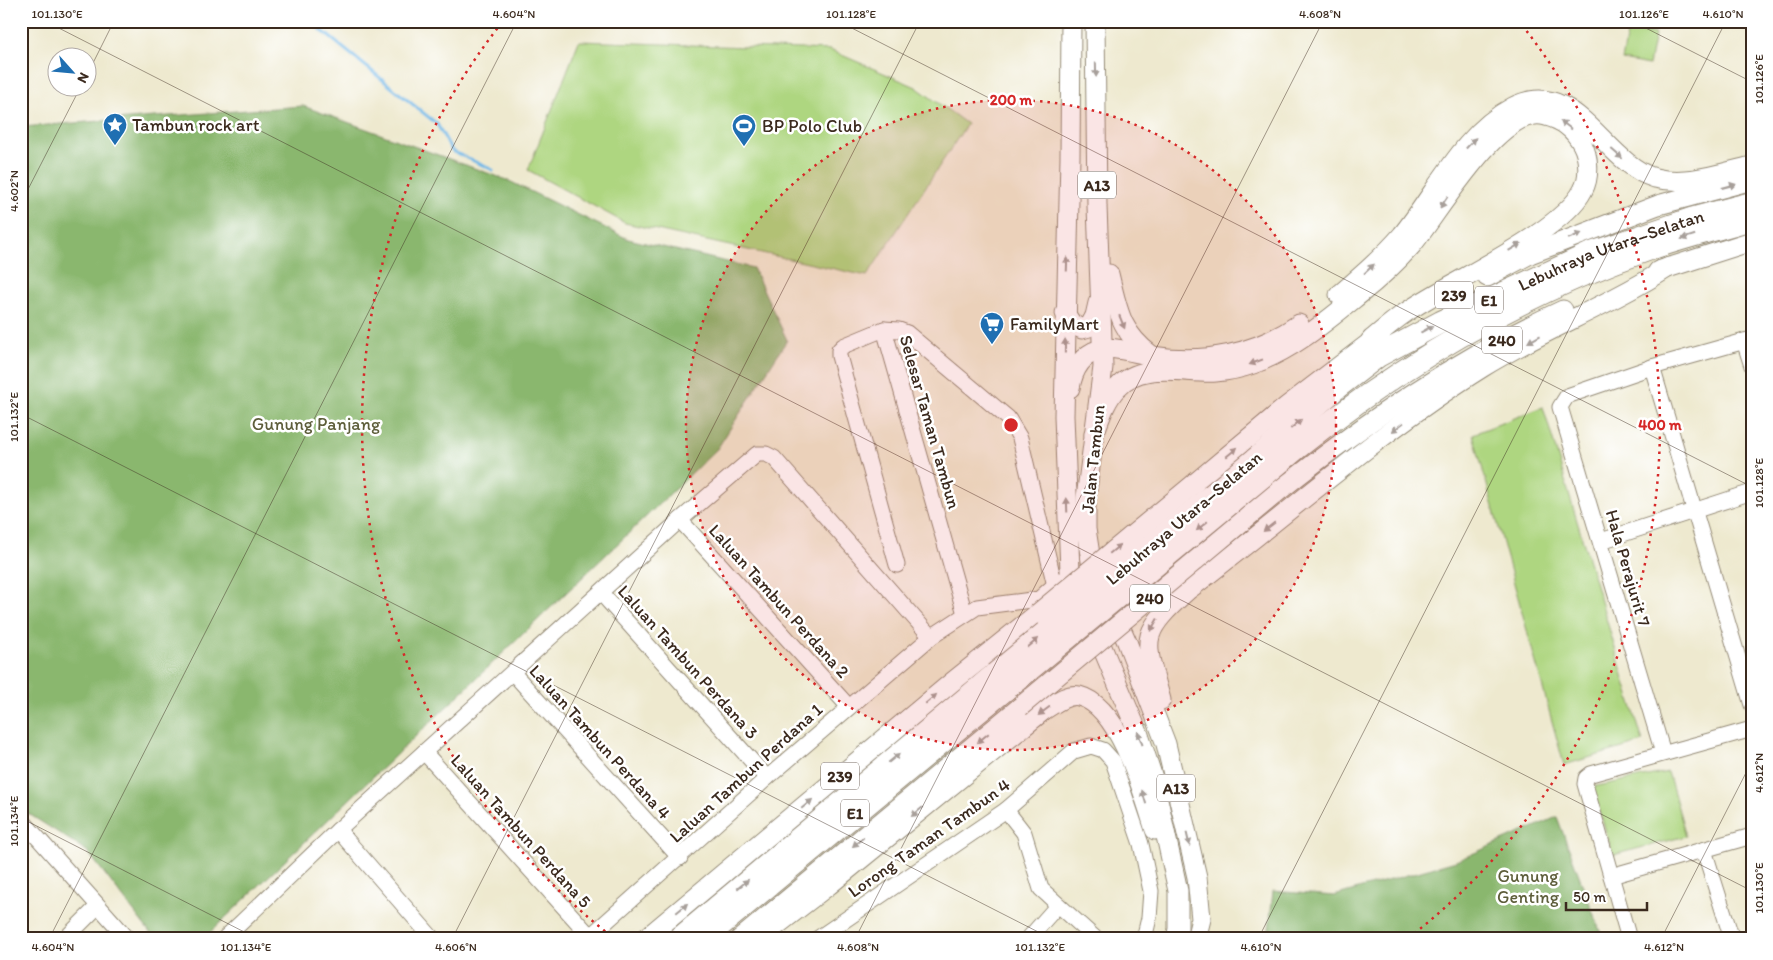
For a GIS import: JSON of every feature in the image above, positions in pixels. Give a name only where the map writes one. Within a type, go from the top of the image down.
[{"type":"highway","name":"Lebuhraya Utara–Selatan","points":[[1269,473],[1340,386],[1378,356],[1441,322],[1589,254],[1691,219],[1752,203]]},
{"type":"highway","name":"Lebuhraya Utara–Selatan","points":[[679,939],[1000,682],[1350,408],[1395,377],[1450,341],[1514,307],[1650,249],[1752,218]]},
{"type":"highway","name":"Lebuhraya Utara–Selatan","points":[[704,939],[1000,682]]},
{"type":"main road","name":"Jalan Tambun","points":[[1094,21],[1097,206],[1102,287],[1103,367],[1086,498],[1086,528],[1091,561],[1127,642],[1166,744],[1197,877],[1201,919],[1196,939]]},
{"type":"main road","name":"Jalan Tambun","points":[[1071,23],[1064,414],[1070,571],[1108,658],[1148,762],[1166,827],[1178,891],[1178,929],[1176,939]]},
{"type":"main road","points":[[1064,414],[1072,378],[1078,365],[1088,354],[1103,348],[1169,358],[1215,358],[1269,343],[1294,327],[1337,297],[1372,267],[1401,235],[1446,172],[1484,129],[1513,108],[1528,102],[1541,100],[1566,108],[1582,118],[1607,146],[1628,165],[1654,178],[1680,181],[1752,166]]},
{"type":"main road","points":[[1094,434],[1109,399],[1124,381],[1134,375],[1160,371],[1217,372],[1253,364],[1277,354],[1345,306],[1382,277],[1412,245],[1480,153],[1516,122],[1540,114],[1563,122],[1572,130],[1585,150],[1587,177],[1584,190],[1563,215],[1405,313],[1371,340]]},
{"type":"main road","name":"239","points":[[645,939],[951,683],[1287,406],[1371,340],[1530,254],[1658,205],[1752,180]]},
{"type":"main road","points":[[1097,206],[1109,274],[1122,324],[1138,345],[1153,356]]},
{"type":"main road","name":"240","points":[[740,939],[1020,707],[1269,473],[1388,409],[1460,363],[1521,329],[1590,297],[1670,267],[1752,241]]},
{"type":"main road","points":[[1166,744],[1166,721],[1150,661],[1147,640],[1160,615],[1188,590],[1430,401],[1485,366],[1539,336],[1632,291],[1670,267]]},
{"type":"main road","points":[[1065,313],[1072,324],[1082,328],[1089,326],[1095,316],[1102,287]]},
{"type":"main road","points":[[759,939],[829,885],[1044,710],[1067,697],[1078,696],[1087,700],[1118,731],[1141,785],[1166,869],[1178,891]]},
{"type":"street","points":[[884,329],[841,347],[838,356],[897,565]]},
{"type":"street","name":"Selesar Taman Tambun","points":[[965,614],[884,329],[907,332],[1008,418],[1015,427],[1020,438],[1054,586]]},
{"type":"street","points":[[1752,366],[1748,340],[1652,367],[1752,705]]},
{"type":"street","name":"Hala Perajurit 7","points":[[1652,367],[1567,396],[1560,407],[1663,753]]},
{"type":"street","points":[[224,939],[338,830],[680,520],[754,457],[766,454],[774,458],[932,637]]},
{"type":"street","points":[[1601,541],[1752,492]]},
{"type":"street","name":"Laluan Tambun Perdana 2","points":[[680,520],[850,707]]},
{"type":"street","name":"Laluan Tambun Perdana 1","points":[[588,937],[680,858],[767,778],[932,637],[977,607],[1039,598],[1070,571]]},
{"type":"street","name":"Laluan Tambun Perdana 3","points":[[601,593],[767,778]]},
{"type":"street","name":"Laluan Tambun Perdana 4","points":[[513,673],[680,858]]},
{"type":"street","points":[[1629,939],[1585,784],[1586,778],[1590,774],[1752,729]]},
{"type":"street","name":"Lorong Taman Tambun 4","points":[[817,939],[834,934],[1006,810],[1074,751],[1084,746],[1097,747],[1114,761],[1138,835],[1151,891],[1149,918],[1144,939]]},
{"type":"street","name":"Laluan Tambun Perdana 5","points":[[424,752],[588,937]]},
{"type":"street","points":[[1006,810],[1024,833],[1041,890],[1096,939]]},
{"type":"street","points":[[21,819],[128,939]]},
{"type":"street","points":[[338,830],[433,939]]},
{"type":"street","points":[[1611,876],[1752,836]]},
{"type":"street","points":[[1704,850],[1732,939]]},
{"type":"street","points":[[1028,939],[1058,905]]},
{"type":"street","points":[[65,939],[98,906]]},
{"type":"green space","points":[[1628,29],[1655,34],[1649,65],[1622,60]]},
{"type":"green space","name":"BP Polo Club","points":[[579,41],[830,50],[916,87],[967,124],[867,276],[625,223],[528,170]]},
{"type":"green space","name":"Gunung Panjang","points":[[303,106],[507,180],[628,239],[753,268],[787,340],[717,449],[203,939],[155,939],[87,851],[21,809],[21,127]]},
{"type":"green space","points":[[1543,407],[1643,742],[1564,765],[1473,434]]},
{"type":"green space","points":[[1668,772],[1686,836],[1613,855],[1592,787]]},
{"type":"green space","name":"Gunung Genting","points":[[1557,817],[1603,939],[1268,939],[1273,891],[1334,896],[1456,861]]},
{"type":"waterway","points":[[310,21],[437,124],[452,151],[493,170]]},
{"type":"place","name":"Tambun rock art","points":[[115,146]]},
{"type":"place","name":"BP Polo Club","points":[[744,147]]},
{"type":"place","name":"FamilyMart","points":[[992,345]]}]
